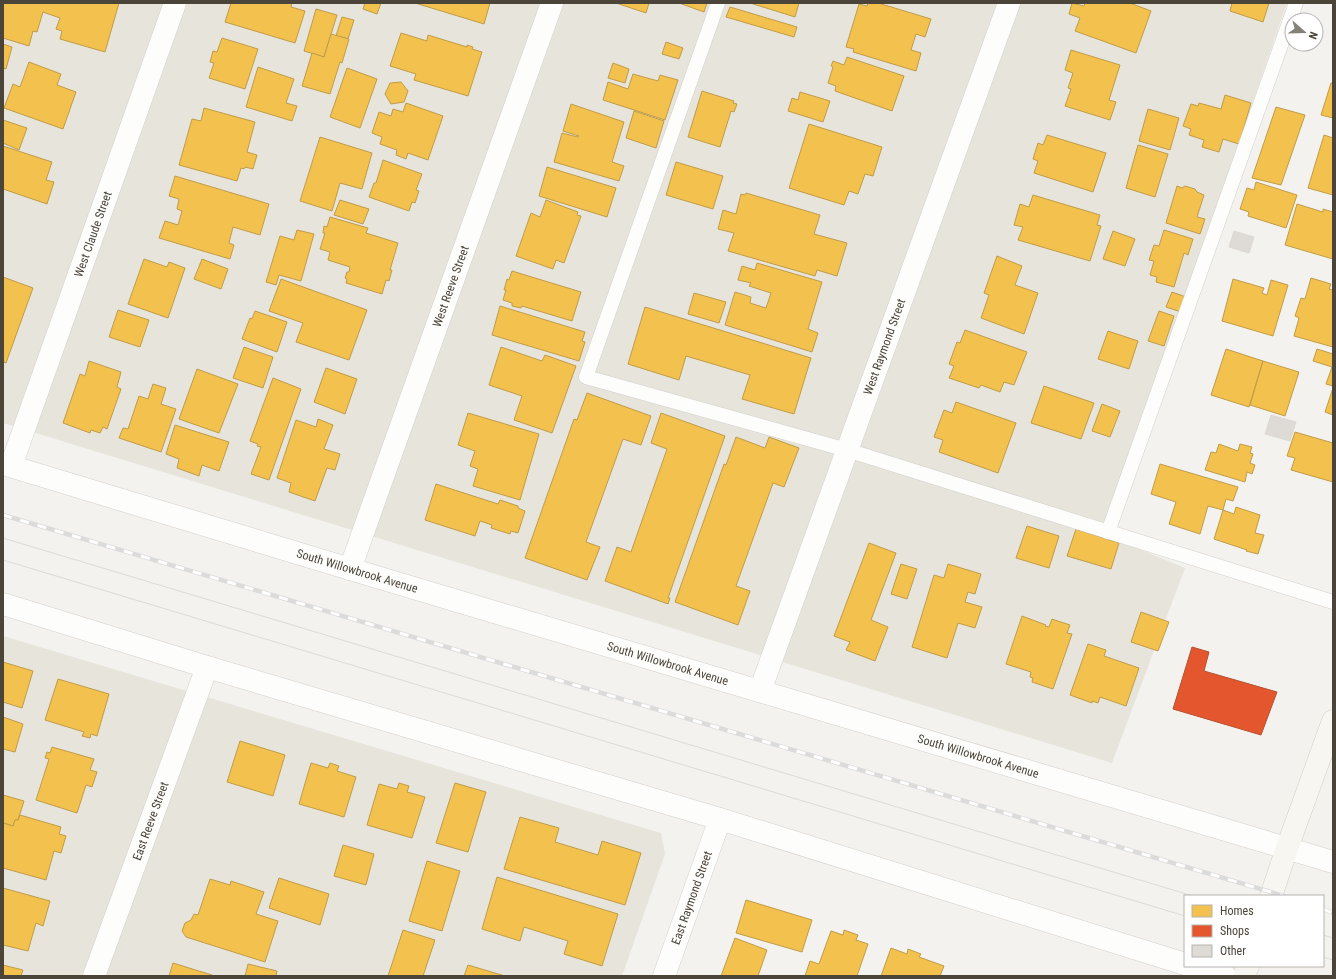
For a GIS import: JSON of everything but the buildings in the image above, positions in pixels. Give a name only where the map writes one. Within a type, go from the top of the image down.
[{"type":"main road","points":[[1272,894],[1333,721]]},
{"type":"street","name":"West Claude Street","points":[[7,465],[175,3]]},
{"type":"street","name":"West Reeve Street","points":[[350,569],[552,3]]},
{"type":"street","name":"West Raymond Street","points":[[760,691],[1009,3]]},
{"type":"street","name":"South Willowbrook Avenue","points":[[7,465],[350,569],[1333,862]]},
{"type":"street","points":[[3,604],[207,667],[720,819],[1184,964]]},
{"type":"street","name":"East Reeve Street","points":[[94,976],[207,667]]},
{"type":"street","name":"East Raymond Street","points":[[664,976],[720,819]]},
{"type":"street","points":[[1196,967],[1225,976]]},
{"type":"lane","points":[[718,3],[586,377],[847,450],[1333,602]]},
{"type":"lane","points":[[1108,532],[1296,3]]},
{"type":"shaded area","points":[[3,3],[1287,3],[1103,534],[1185,568],[1112,763],[3,423]]},
{"type":"shaded area","points":[[3,636],[661,833],[665,854],[622,976],[3,976]]},
{"type":"tram line","points":[[3,538],[1190,895]]},
{"type":"tram line","points":[[3,560],[1184,916]]},
{"type":"tram line","points":[[1324,935],[1333,938]]},
{"type":"tram line","points":[[1324,957],[1333,960]]},
{"type":"railway","points":[[3,515],[1281,895]]},
{"type":"railway","points":[[1324,909],[1333,913]]}]
